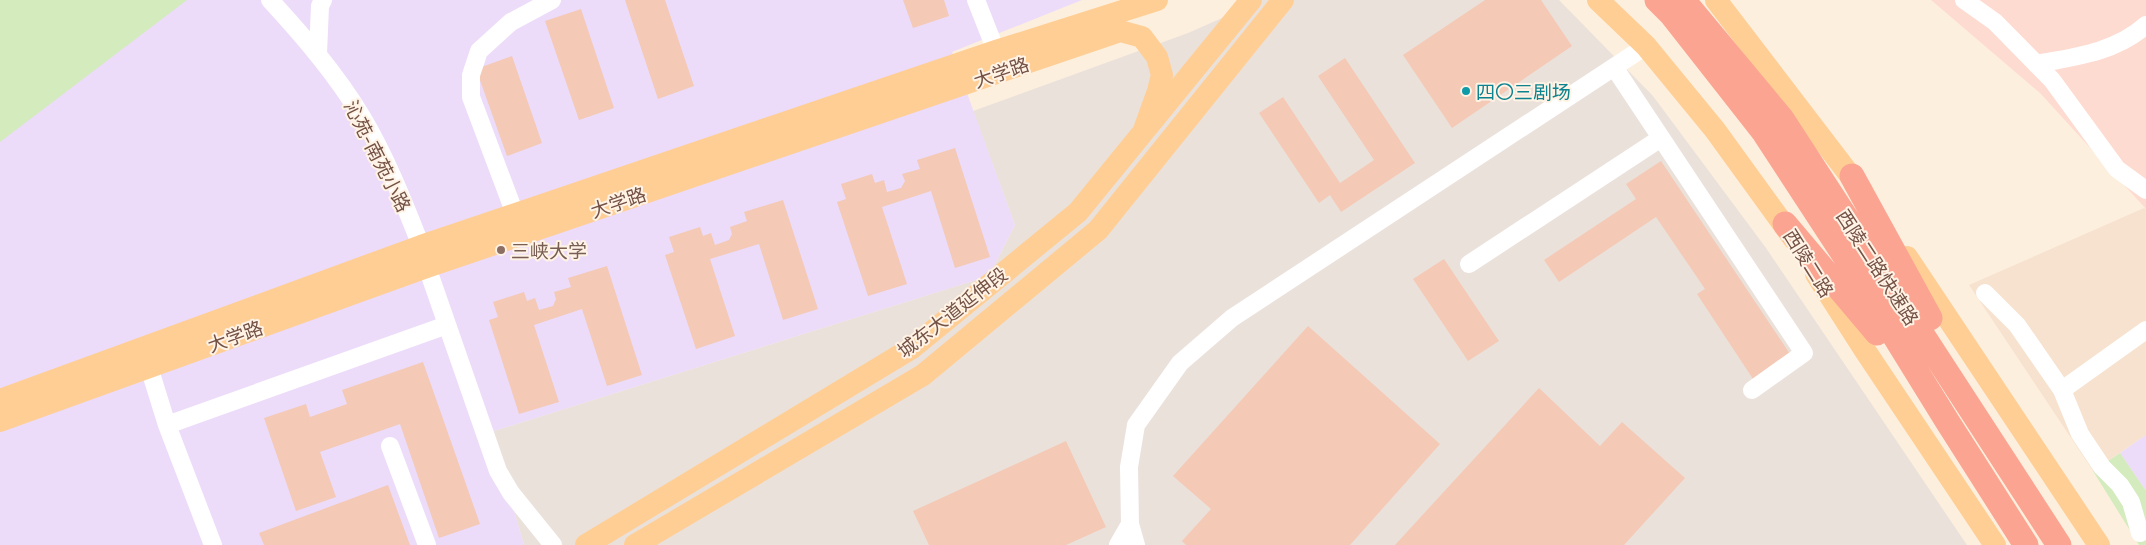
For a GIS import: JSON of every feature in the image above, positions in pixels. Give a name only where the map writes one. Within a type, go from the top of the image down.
[{"type":"highway","name":"西陵二路快速路","points":[[1657,0],[1672,15],[1860,258],[2053,535]]},
{"type":"highway","name":"西陵二路快速路","points":[[1683,0],[1782,119],[1860,258],[1947,421],[2026,545]]},
{"type":"highway","points":[[1852,176],[2053,535]]},
{"type":"highway","points":[[1785,224],[1860,311],[1947,421]]},
{"type":"main road","name":"大学路","points":[[0,421],[149,367],[424,256],[515,214],[996,51],[1157,0]]},
{"type":"main road","name":"城东大道延伸段","points":[[586,545],[912,348],[1078,212],[1252,0]]},
{"type":"main road","name":"城东大道延伸段","points":[[635,545],[923,375],[1098,230],[1283,0]]},
{"type":"main road","name":"西陵二路","points":[[1598,0],[1646,46],[1715,130],[1785,224],[1864,350],[1996,545]]},
{"type":"main road","points":[[1716,0],[1852,176],[2099,545]]},
{"type":"main road","name":"大学路","points":[[0,400],[424,256],[1120,31],[1142,37],[1156,57],[1162,74],[1144,130]]},
{"type":"street","name":"沁苑-南苑小路","points":[[270,0],[318,52],[362,118],[401,197],[424,256],[501,476],[511,493],[553,545]]},
{"type":"street","points":[[318,52],[320,6],[323,0]]},
{"type":"street","points":[[515,214],[471,97],[471,75],[479,51],[511,22],[552,0]]},
{"type":"street","points":[[976,0],[996,51]]},
{"type":"street","points":[[1964,0],[1995,22],[2052,80],[2117,169],[2146,190]]},
{"type":"street","points":[[2036,64],[2093,54],[2135,35],[2146,25]]},
{"type":"street","points":[[1136,545],[1130,524],[1129,467],[1136,425],[1180,363],[1232,318],[1646,46]]},
{"type":"street","points":[[1614,67],[1804,353],[1752,390]]},
{"type":"street","points":[[1469,264],[1661,138]]},
{"type":"street","points":[[1986,293],[2017,325],[2062,390],[2080,434],[2102,467],[2120,485],[2131,502],[2140,533]]},
{"type":"street","points":[[167,425],[447,325]]},
{"type":"street","points":[[2062,390],[2146,330]]},
{"type":"street","points":[[149,367],[167,425],[213,545]]},
{"type":"street","points":[[390,446],[427,545]]},
{"type":"street","points":[[1118,545],[1130,524]]},
{"type":"shaded area","name":"三峡大学","points":[[0,0],[1082,0],[952,52],[1015,225],[989,276],[491,432],[524,545],[0,545]]},
{"type":"shaded area","points":[[1263,0],[1559,0],[1653,96],[1766,248],[1967,545],[524,545],[491,432],[989,276],[1015,225],[973,111],[1188,33]]},
{"type":"shaded area","points":[[1931,0],[2146,0],[2146,209],[2040,93]]},
{"type":"shaded area","points":[[2144,208],[2146,209],[2146,435],[2093,471],[1969,285]]},
{"type":"shaded area","points":[[2146,435],[2146,491],[2120,453]]},
{"type":"green space","points":[[0,0],[187,0],[0,142]]},
{"type":"green space","points":[[2120,453],[2146,491],[2146,545],[2139,545],[2093,471]]},
{"type":"building","points":[[625,0],[665,0],[694,86],[658,99]]},
{"type":"building","points":[[903,0],[944,0],[949,16],[913,28]]},
{"type":"building","name":"四〇三剧场","points":[[1485,0],[1541,0],[1572,46],[1452,128],[1403,55]]},
{"type":"building","points":[[581,9],[614,108],[579,120],[545,21]]},
{"type":"building","points":[[512,56],[542,143],[507,156],[476,69]]},
{"type":"building","points":[[1345,58],[1415,163],[1341,212],[1330,195],[1319,203],[1259,113],[1283,97],[1340,183],[1374,160],[1318,76]]},
{"type":"building","points":[[955,148],[990,257],[955,268],[931,191],[882,207],[907,284],[868,296],[837,202],[846,199],[841,184],[872,174],[875,183],[884,180],[887,192],[901,188],[905,181],[902,174],[920,169],[917,160]]},
{"type":"building","points":[[1661,161],[1790,354],[1753,379],[1697,294],[1705,289],[1656,217],[1559,282],[1544,260],[1636,199],[1626,184]]},
{"type":"building","points":[[783,200],[818,309],[783,320],[759,244],[710,259],[735,336],[696,349],[665,255],[674,252],[669,237],[700,227],[703,236],[711,233],[715,245],[729,240],[732,234],[730,227],[747,221],[744,212]]},
{"type":"building","points":[[1444,259],[1499,341],[1468,361],[1413,279]]},
{"type":"building","points":[[607,266],[642,375],[607,386],[582,309],[534,325],[559,402],[519,414],[489,320],[498,317],[493,302],[524,292],[527,301],[535,298],[539,310],[553,306],[556,299],[554,292],[571,287],[568,278]]},
{"type":"building","points":[[1308,326],[1440,444],[1350,545],[1186,545],[1182,541],[1211,509],[1173,476]]},
{"type":"building","points":[[423,362],[480,524],[439,538],[400,424],[320,452],[336,497],[296,511],[264,418],[306,404],[310,417],[347,404],[342,390]]},
{"type":"building","points":[[1539,388],[1600,446],[1622,422],[1685,478],[1624,545],[1395,545]]},
{"type":"building","points":[[1066,441],[1106,527],[1066,545],[929,545],[913,511]]},
{"type":"building","points":[[388,485],[410,545],[264,545],[259,533]]},
{"type":"place","name":"四〇三剧场","points":[[1466,91]]},
{"type":"place","name":"三峡大学","points":[[501,250]]}]
